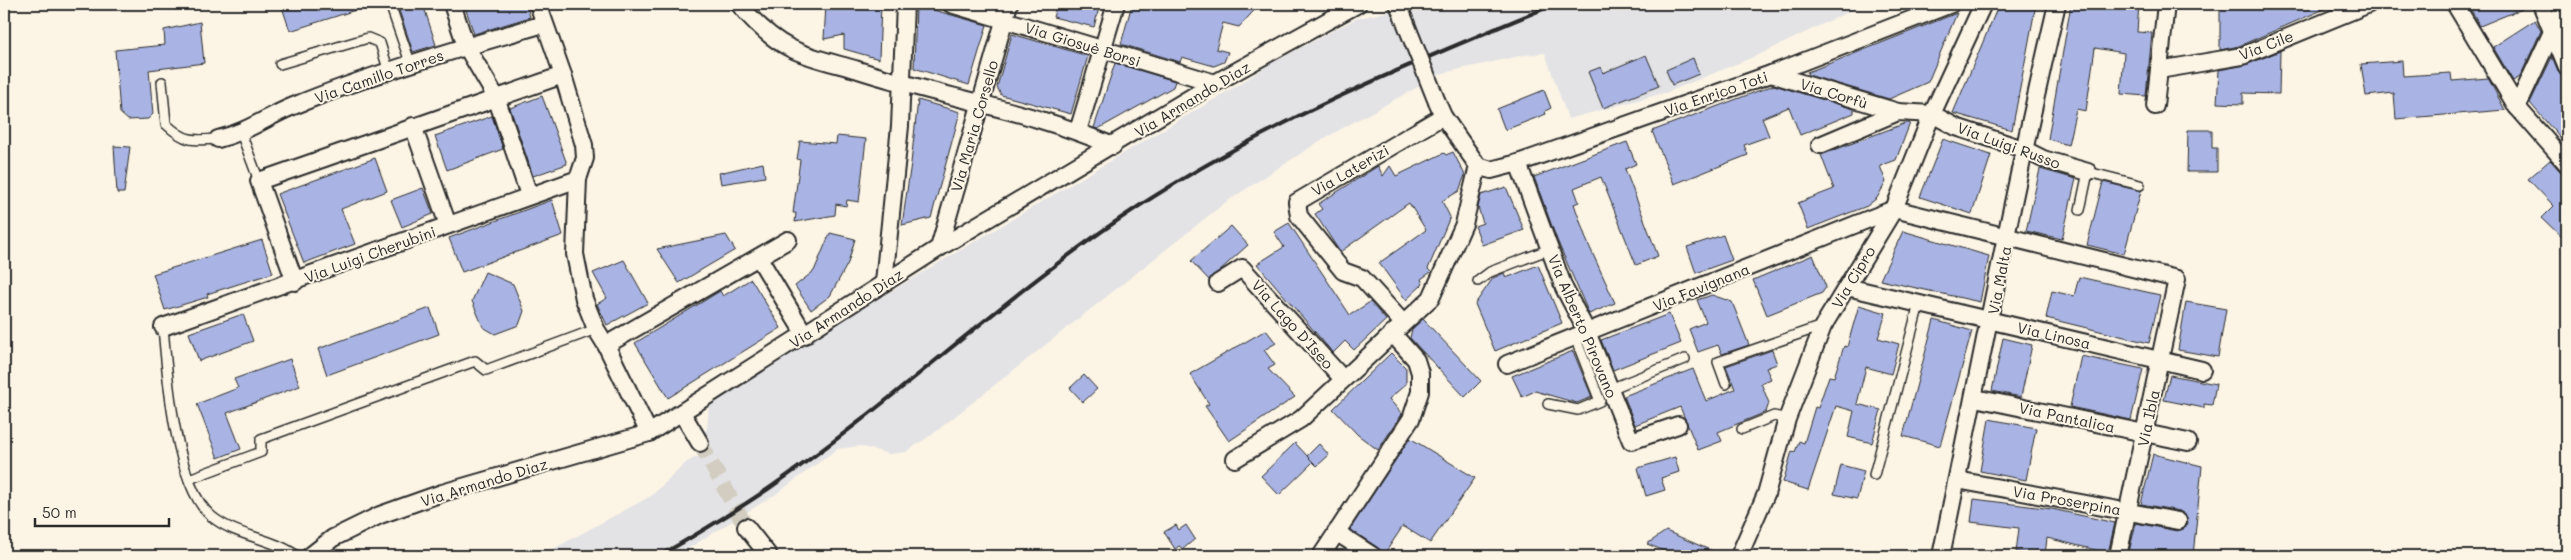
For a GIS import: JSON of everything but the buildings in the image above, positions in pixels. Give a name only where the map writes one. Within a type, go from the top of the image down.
[{"type":"street","points":[[452,4],[466,46],[496,97],[529,195]]},
{"type":"street","points":[[538,4],[564,75],[584,145],[585,158],[578,179],[575,254],[584,299],[596,329],[606,345],[649,433]]},
{"type":"street","points":[[739,4],[754,23],[790,48],[900,84],[981,102],[1078,131],[1113,146]]},
{"type":"street","points":[[884,282],[900,126],[900,84],[905,4]]},
{"type":"street","name":"Via Giosuè Borsi","points":[[951,4],[1215,83]]},
{"type":"street","name":"Via Maria Corsello","points":[[939,248],[1009,4]]},
{"type":"street","points":[[1078,131],[1116,4]]},
{"type":"street","points":[[1235,458],[1301,419],[1431,298],[1464,224],[1478,166],[1440,109],[1398,4]]},
{"type":"street","name":"Via Enrico Toti","points":[[1478,166],[1491,170],[1518,163],[1771,74],[1951,4]]},
{"type":"street","name":"Via Cipro","points":[[1739,556],[1766,494],[1787,420],[1822,326],[1894,209],[1932,114],[1983,4]]},
{"type":"street","name":"Via Malta","points":[[1942,556],[1991,321],[2023,149],[2057,4]]},
{"type":"street","points":[[2155,106],[2166,4]]},
{"type":"street","name":"Via Cile","points":[[2159,70],[2242,56],[2369,4]]},
{"type":"street","points":[[2454,4],[2517,107],[2567,164]]},
{"type":"street","points":[[2541,4],[2567,68]]},
{"type":"street","points":[[2517,107],[2565,4]]},
{"type":"street","name":"Via Armando Diaz","points":[[310,556],[333,538],[380,515],[442,493],[649,433],[939,248],[1113,146],[1215,83],[1352,5]]},
{"type":"street","name":"Via Camillo Torres","points":[[218,139],[241,133],[290,107],[389,72],[466,46],[544,24]]},
{"type":"street","name":"Via Corfù","points":[[1771,74],[1898,112]]},
{"type":"street","points":[[295,282],[259,181],[496,97],[564,75]]},
{"type":"street","name":"Via Laterizi","points":[[1398,328],[1362,278],[1343,271],[1299,216],[1297,202],[1440,109]]},
{"type":"street","points":[[1820,146],[1898,112],[1932,114]]},
{"type":"street","name":"Via Luigi Russo","points":[[1932,114],[1956,127],[2023,149],[2043,159],[2088,172]]},
{"type":"street","points":[[413,126],[448,225]]},
{"type":"street","name":"Via Alberto Pirovano","points":[[1518,163],[1581,335],[1610,389],[1631,442],[1678,425]]},
{"type":"street","name":"Via Luigi Cherubini","points":[[163,328],[578,179]]},
{"type":"street","points":[[1894,209],[2007,238]]},
{"type":"street","name":"Via Favignana","points":[[1506,364],[1894,209]]},
{"type":"street","name":"Via Ibla","points":[[2007,238],[2177,279],[2118,556]]},
{"type":"street","points":[[606,345],[760,258],[788,240]]},
{"type":"street","points":[[760,258],[805,335]]},
{"type":"street","name":"Via Lago D'Iseo","points":[[1218,283],[1242,268],[1343,379]]},
{"type":"street","name":"Via Linosa","points":[[1847,287],[2202,370]]},
{"type":"street","points":[[1320,556],[1411,420],[1420,392],[1420,373],[1416,360],[1398,328]]},
{"type":"street","name":"Via Pantalica","points":[[1975,398],[2188,442]]},
{"type":"street","points":[[682,413],[700,443]]},
{"type":"street","name":"Via Proserpina","points":[[1957,480],[2178,520]]},
{"type":"street","points":[[746,527],[765,555]]},
{"type":"street","points":[[1336,532],[1373,556]]},
{"type":"lane","points":[[390,4],[411,65]]},
{"type":"lane","points":[[280,64],[368,38],[380,43],[389,72]]},
{"type":"lane","points":[[162,82],[166,124],[179,137],[186,139],[218,139]]},
{"type":"lane","points":[[241,133],[259,181]]},
{"type":"lane","points":[[2080,210],[2088,172],[2140,185]]},
{"type":"lane","points":[[1478,281],[1490,272],[1550,250]]},
{"type":"lane","points":[[1874,475],[1919,304]]},
{"type":"lane","points":[[1726,384],[1718,362],[1822,326]]},
{"type":"lane","points":[[163,328],[169,389],[179,448],[189,479],[211,516],[234,529],[283,546],[297,556]]},
{"type":"lane","points":[[189,479],[261,452],[261,439],[474,361],[486,370],[596,329]]},
{"type":"lane","points":[[1548,404],[1578,410],[1600,401],[1581,335]]},
{"type":"lane","points":[[1610,389],[1685,359]]},
{"type":"lane","points":[[1742,429],[1774,416],[1787,420]]},
{"type":"shaded area","points":[[1421,4],[1864,4],[1763,53],[1668,92],[1568,119],[1545,53],[1524,55],[1443,73],[1323,139],[1226,202],[934,433],[906,452],[889,454],[860,446],[837,449],[776,494],[676,556],[540,556],[651,496],[687,462],[710,450],[702,433],[707,429],[709,405],[819,334],[1240,84],[1268,65],[1355,19]]},
{"type":"tunnel","points":[[700,443],[746,527]]},
{"type":"railway","points":[[659,556],[768,489],[862,420],[1044,274],[1091,239],[1188,175],[1290,120],[1342,95],[1555,4]]}]
